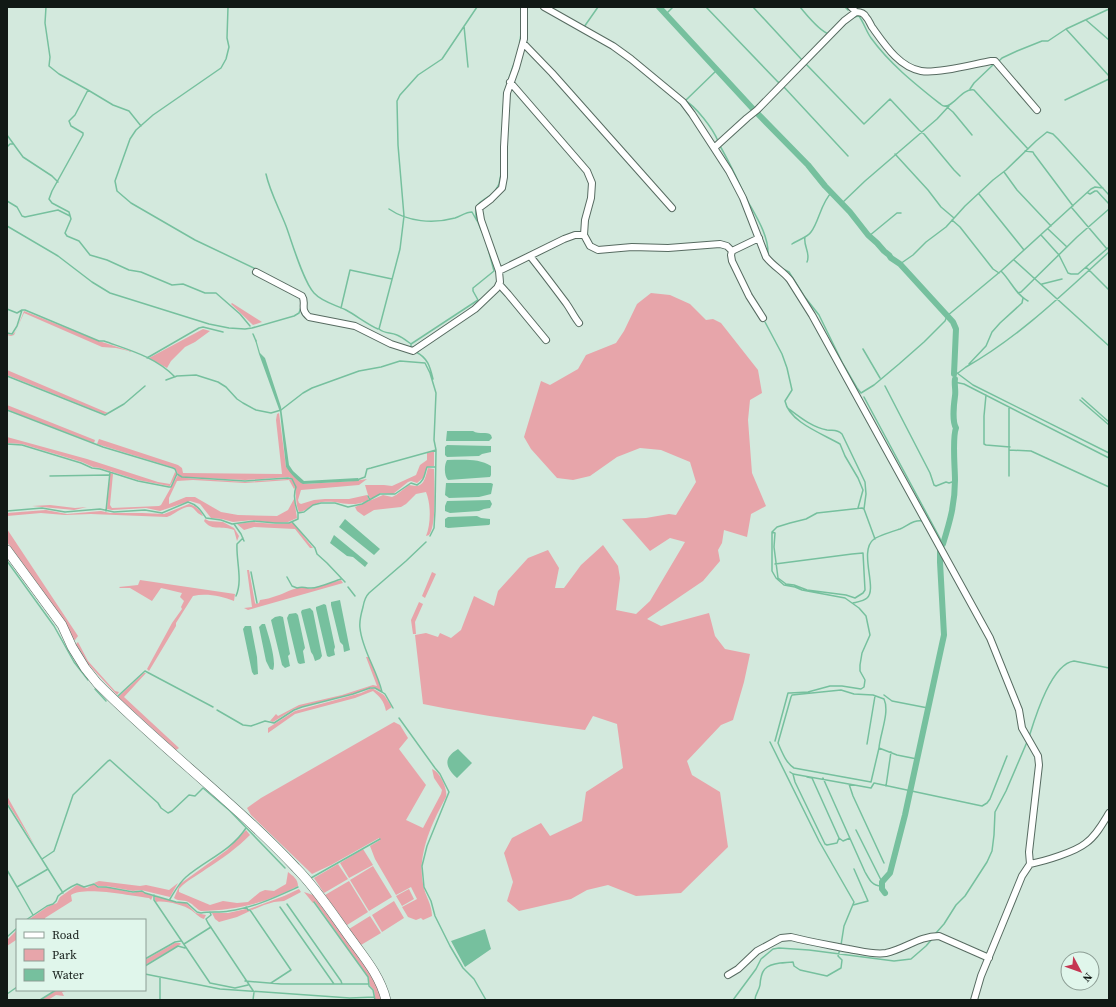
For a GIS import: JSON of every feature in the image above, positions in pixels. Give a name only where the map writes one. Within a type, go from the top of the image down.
[{"type":"street","points":[[256,272],[302,296],[304,298],[304,314],[308,317],[355,326],[391,344],[413,351],[475,309],[490,296],[499,284],[499,271],[481,220],[479,208],[491,200],[502,188],[504,177],[505,112],[507,93],[523,43],[524,7]]},
{"type":"street","points":[[544,7],[613,46],[683,102],[722,160],[739,191],[766,257],[772,265],[790,280],[812,315],[990,638],[1019,710],[1022,728],[1038,756],[1039,765],[1029,852],[1030,864],[1022,876],[974,1000]]},
{"type":"street","points":[[714,148],[757,110],[854,9],[866,16],[888,49],[900,61],[911,68],[923,72],[945,70],[995,61],[1037,110]]},
{"type":"street","points":[[523,43],[552,73],[672,208]]},
{"type":"street","points":[[510,82],[587,171],[592,183],[592,198],[585,220],[584,235],[590,246],[598,250],[632,247],[668,248],[720,244],[727,246],[732,251]]},
{"type":"street","points":[[499,271],[564,239],[575,235],[584,235]]},
{"type":"street","points":[[732,251],[759,238]]},
{"type":"street","points":[[732,251],[732,261],[749,296],[763,318]]},
{"type":"street","points":[[530,256],[568,305],[573,317],[580,323]]},
{"type":"street","points":[[499,284],[546,340]]},
{"type":"street","points":[[7,550],[62,625],[72,647],[85,668],[97,683],[234,808],[298,869],[373,970],[381,984],[386,1000]]},
{"type":"street","points":[[1030,864],[1046,860],[1082,846],[1095,834],[1109,813]]},
{"type":"street","points":[[728,975],[738,969],[757,951],[781,938],[791,938],[869,952],[885,953],[921,939],[939,936],[989,958]]},
{"type":"green space","points":[[651,293],[670,295],[690,304],[706,320],[713,319],[721,323],[758,370],[762,393],[750,400],[748,420],[752,473],[766,506],[751,514],[747,537],[724,530],[722,543],[718,550],[720,561],[703,581],[647,619],[661,626],[709,613],[715,636],[725,649],[750,654],[733,720],[721,725],[687,761],[692,775],[720,792],[728,847],[681,893],[636,896],[608,885],[587,890],[571,899],[519,911],[507,901],[513,882],[504,853],[512,838],[541,823],[550,836],[582,821],[586,792],[623,768],[617,724],[593,716],[585,730],[483,715],[423,704],[415,635],[426,633],[438,637],[440,633],[451,638],[461,630],[474,596],[494,606],[498,591],[528,558],[548,550],[559,568],[555,588],[564,588],[581,565],[603,545],[618,566],[620,578],[616,610],[636,614],[650,601],[685,542],[670,538],[650,551],[622,519],[646,518],[669,514],[676,515],[696,482],[690,462],[661,450],[640,448],[617,457],[590,476],[573,480],[557,478],[531,449],[524,437],[541,381],[550,385],[578,369],[586,355],[616,343],[624,331],[637,304]]},
{"type":"green space","points":[[232,303],[262,322],[253,325],[231,304]]},
{"type":"green space","points":[[24,311],[99,341],[133,352],[116,348],[102,347],[24,313],[17,328]]},
{"type":"green space","points":[[203,329],[210,331],[185,347],[171,361],[167,368],[149,358]]},
{"type":"green space","points":[[7,370],[108,413],[104,414],[7,375]]},
{"type":"green space","points":[[7,405],[95,440],[94,443],[16,413],[7,409]]},
{"type":"green space","points":[[279,413],[286,467],[304,484],[367,479],[359,485],[301,490],[298,500],[299,503],[301,504],[314,500],[325,499],[349,499],[367,495],[369,500],[356,504],[322,502],[299,512],[294,483],[289,477],[245,480],[183,477],[178,474],[175,468],[97,444],[99,439],[178,465],[182,468],[183,473],[282,474],[276,420],[277,414]]},
{"type":"green space","points":[[7,437],[87,459],[158,482],[170,484],[175,472],[177,474],[170,486],[138,480],[22,444],[7,443]]},
{"type":"green space","points":[[434,451],[434,466],[427,467],[423,478],[417,483],[411,481],[408,482],[393,494],[381,493],[371,499],[368,495],[365,485],[392,486],[416,475],[420,465],[427,460],[427,453]]},
{"type":"green space","points":[[428,468],[434,469],[435,493],[432,530],[429,535],[426,536],[430,514],[426,492],[416,494],[401,507],[374,510],[364,516],[357,511],[355,507],[383,495],[392,497],[409,485],[415,486],[421,484],[425,479]]},
{"type":"green space","points":[[110,473],[113,474],[110,505],[112,508],[161,505],[178,475],[186,478],[245,482],[288,479],[292,480],[296,487],[294,489],[289,480],[245,483],[193,480],[177,481],[169,498],[169,504],[186,497],[195,497],[221,512],[238,515],[277,516],[288,510],[294,499],[297,518],[288,522],[275,523],[253,520],[233,522],[211,518],[200,504],[190,501],[160,511],[146,508],[107,509]]},
{"type":"green space","points":[[189,504],[197,508],[203,516],[193,508],[187,507],[167,517],[91,514],[65,515],[41,513],[7,516],[7,513],[46,510],[67,514],[101,511],[110,513],[164,514]]},
{"type":"green space","points":[[50,505],[75,508],[87,507],[74,510],[32,506]]},
{"type":"green space","points":[[205,519],[209,521],[223,522],[234,528],[239,536],[237,541],[234,530],[211,526],[204,521]]},
{"type":"green space","points":[[252,522],[275,524],[293,523],[313,548],[310,548],[295,529],[254,527],[244,530],[237,524]]},
{"type":"green space","points":[[7,529],[78,636],[75,640],[73,640],[45,594],[7,542]]},
{"type":"green space","points":[[247,570],[249,570],[256,604],[259,603],[260,600],[297,588],[310,589],[341,580],[343,583],[248,610],[244,608],[252,607]]},
{"type":"green space","points":[[432,572],[436,574],[425,598],[422,596]]},
{"type":"green space","points":[[140,580],[235,594],[234,601],[214,596],[193,596],[149,671],[147,669],[172,623],[182,609],[181,607],[184,601],[180,597],[182,593],[161,588],[152,601],[130,588],[119,587],[138,585]]},
{"type":"green space","points":[[419,602],[423,604],[415,622],[416,634],[413,634],[411,620]]},
{"type":"green space","points":[[78,642],[88,661],[115,691],[119,692],[117,695],[89,665],[76,644]]},
{"type":"green space","points":[[366,657],[369,657],[381,691],[372,687],[352,694],[294,709],[273,722],[270,721],[276,714],[278,716],[299,705],[342,695],[373,685],[377,686]]},
{"type":"green space","points":[[144,673],[146,673],[124,697],[179,748],[176,750],[118,697]]},
{"type":"green space","points":[[372,688],[384,695],[392,707],[386,711],[384,704],[378,695],[373,691],[355,698],[295,714],[268,733],[268,728],[295,711],[361,693]]},
{"type":"green space","points":[[394,722],[400,725],[408,738],[399,749],[426,785],[406,820],[423,828],[441,794],[442,790],[434,778],[432,769],[440,777],[446,790],[446,797],[427,839],[422,861],[423,884],[431,908],[432,916],[423,920],[421,918],[416,920],[408,917],[402,907],[417,899],[411,887],[396,895],[375,859],[370,846],[380,840],[379,838],[312,874],[251,815],[247,808],[261,798]]},
{"type":"green space","points":[[7,796],[35,846],[7,802]]},
{"type":"green space","points":[[246,830],[250,835],[245,840],[224,857],[185,883],[179,889],[179,892],[210,905],[223,901],[237,903],[248,902],[260,892],[265,890],[274,891],[286,884],[288,872],[296,880],[298,886],[263,901],[227,909],[201,911],[188,902],[174,898],[180,884],[227,850]]},
{"type":"green space","points":[[363,849],[373,865],[349,878],[340,863]]},
{"type":"green space","points":[[338,864],[348,879],[324,893],[314,878]]},
{"type":"green space","points":[[373,866],[392,897],[369,911],[350,880]]},
{"type":"green space","points":[[99,881],[140,886],[146,885],[169,890],[178,883],[170,897],[141,890],[133,891],[98,886],[94,883]]},
{"type":"green space","points":[[349,881],[368,912],[347,925],[325,895]]},
{"type":"green space","points":[[94,884],[99,888],[106,887],[133,893],[140,891],[153,896],[151,900],[149,898],[108,892],[78,892],[71,895],[72,901],[45,919],[29,919],[47,907],[57,903],[60,897],[77,885],[87,888]]},
{"type":"green space","points":[[299,889],[301,892],[284,901],[274,902],[252,910],[249,909],[284,896]]},
{"type":"green space","points":[[409,889],[414,899],[402,906],[396,896]]},
{"type":"green space","points":[[304,892],[313,895],[373,976],[382,1000],[375,1000],[374,990],[370,986],[368,977],[315,902],[313,903]]},
{"type":"green space","points":[[155,896],[176,902],[186,903],[196,913],[206,915],[204,919],[184,906],[169,902],[156,902]]},
{"type":"green space","points":[[394,901],[404,918],[382,932],[372,915]]},
{"type":"green space","points":[[246,909],[250,911],[237,917],[219,922],[215,919],[212,913],[228,913]]},
{"type":"green space","points":[[370,916],[381,933],[361,945],[349,929]]},
{"type":"green space","points":[[16,931],[16,940],[7,946],[7,940]]},
{"type":"green space","points":[[175,943],[181,944],[146,964],[146,959]]},
{"type":"green space","points":[[55,991],[66,991],[62,992],[64,996],[56,995],[48,1000],[41,1000]]},
{"type":"water","points":[[256,339],[260,353],[265,358],[281,407],[289,465],[293,471],[304,481],[358,478],[359,481],[303,484],[296,479],[286,467],[280,412],[259,354]]},
{"type":"water","points":[[447,431],[473,431],[489,434],[492,438],[489,441],[446,441]]},
{"type":"water","points":[[447,445],[491,446],[491,452],[479,456],[447,457],[445,455],[445,447]]},
{"type":"water","points":[[447,460],[470,460],[486,463],[491,466],[491,475],[490,477],[448,480],[445,470]]},
{"type":"water","points":[[446,483],[493,484],[491,494],[479,497],[449,498],[445,495]]},
{"type":"water","points":[[490,500],[492,504],[490,508],[479,511],[450,513],[445,511],[447,501]]},
{"type":"water","points":[[477,516],[490,519],[490,524],[445,527],[445,519],[448,517]]},
{"type":"water","points":[[345,519],[380,549],[374,555],[339,527]]},
{"type":"water","points":[[334,535],[368,563],[365,567],[353,557],[347,556],[330,543]]},
{"type":"water","points":[[340,600],[350,650],[344,652],[331,605],[331,602]]},
{"type":"water","points":[[324,604],[326,605],[335,647],[335,655],[329,657],[327,656],[316,609],[316,607]]},
{"type":"water","points":[[310,608],[313,611],[322,656],[320,659],[315,661],[311,652],[301,612],[302,610]]},
{"type":"water","points":[[296,613],[298,615],[305,648],[303,651],[305,663],[300,664],[297,660],[287,618],[289,614]]},
{"type":"water","points":[[280,616],[283,617],[290,654],[288,656],[290,666],[285,668],[282,665],[271,620]]},
{"type":"water","points":[[262,624],[265,624],[272,647],[274,660],[273,670],[270,669],[266,661],[259,627]]},
{"type":"water","points":[[245,626],[251,626],[257,657],[258,674],[254,675],[252,672],[243,629]]},
{"type":"water","points":[[458,749],[472,763],[457,778],[450,770],[447,763],[453,752]]},
{"type":"water","points":[[485,929],[491,949],[465,967],[451,941]]},
{"type":"waterway","points":[[46,7],[45,23],[50,57],[49,66],[59,74],[88,90],[75,115],[69,121],[71,126],[83,133],[83,135],[49,199],[52,203],[69,212],[71,219],[65,233],[67,236],[79,241],[90,255],[107,260],[129,270],[141,272],[172,285],[183,284],[205,293],[216,293],[240,314],[250,326]]},
{"type":"waterway","points":[[228,7],[227,38],[229,47],[226,59],[221,68],[153,115],[136,130],[130,139],[115,181],[117,191],[131,203],[195,240],[256,269]]},
{"type":"waterway","points":[[411,348],[411,344],[401,337],[383,332],[379,329],[400,249],[404,216],[398,145],[397,101],[400,95],[418,75],[442,59],[477,7]]},
{"type":"waterway","points":[[584,27],[598,7]]},
{"type":"waterway","points":[[659,7],[754,110]]},
{"type":"waterway","points":[[666,14],[673,7]]},
{"type":"waterway","points":[[706,7],[780,83]]},
{"type":"waterway","points":[[753,7],[803,61]]},
{"type":"waterway","points":[[800,7],[817,26],[829,34]]},
{"type":"waterway","points":[[845,7],[848,10]]},
{"type":"waterway","points":[[998,62],[1002,58],[1017,51],[1042,41],[1048,41],[1066,29],[1109,9]]},
{"type":"waterway","points":[[854,17],[859,16],[871,38],[894,65],[939,103],[943,106],[947,106],[966,92],[974,90],[1028,149]]},
{"type":"waterway","points":[[1086,20],[1109,40]]},
{"type":"waterway","points":[[464,26],[468,67]]},
{"type":"waterway","points":[[1066,29],[1109,76]]},
{"type":"waterway","points":[[520,41],[521,33]]},
{"type":"waterway","points":[[805,63],[864,124],[890,99],[924,134],[960,176]]},
{"type":"waterway","points":[[970,89],[974,83],[995,63]]},
{"type":"waterway","points":[[505,91],[513,66]]},
{"type":"waterway","points":[[686,100],[717,70]]},
{"type":"waterway","points":[[1065,100],[1109,79]]},
{"type":"waterway","points":[[783,86],[848,156]]},
{"type":"waterway","points":[[88,90],[113,105],[129,111],[141,126]]},
{"type":"waterway","points":[[503,115],[504,99]]},
{"type":"waterway","points":[[684,100],[694,107],[704,118],[718,141]]},
{"type":"waterway","points":[[842,203],[865,181],[937,119],[949,106]]},
{"type":"waterway","points":[[947,107],[972,135]]},
{"type":"waterway","points":[[757,113],[808,165],[825,186],[850,212],[868,235],[891,258],[900,264],[953,322],[956,329],[954,374]]},
{"type":"waterway","points":[[900,264],[946,227],[965,206],[1047,132],[1053,134],[1058,139],[1109,195]]},
{"type":"waterway","points":[[7,135],[23,157],[52,176],[58,182]]},
{"type":"waterway","points":[[7,147],[10,144],[13,144]]},
{"type":"waterway","points":[[720,146],[761,225],[768,248],[768,255]]},
{"type":"waterway","points":[[1025,151],[1033,152],[1073,206]]},
{"type":"waterway","points":[[895,154],[928,190],[941,207],[954,218]]},
{"type":"waterway","points":[[1004,172],[1017,190],[1051,226]]},
{"type":"waterway","points":[[266,174],[302,271],[314,293],[321,299],[346,310],[378,329]]},
{"type":"waterway","points":[[495,191],[499,184],[501,174]]},
{"type":"waterway","points":[[861,393],[874,385],[924,342],[945,321],[947,316],[1001,271],[1091,189],[1095,187],[1103,188]]},
{"type":"waterway","points":[[1088,193],[1090,194],[1097,191],[1109,204]]},
{"type":"waterway","points":[[792,244],[810,234],[825,201],[832,192]]},
{"type":"waterway","points":[[979,194],[1024,250]]},
{"type":"waterway","points":[[482,232],[477,219],[476,209],[480,203],[491,195]]},
{"type":"waterway","points":[[7,201],[17,207],[22,216],[25,217],[58,210],[70,216]]},
{"type":"waterway","points":[[1072,208],[1107,249]]},
{"type":"waterway","points":[[389,209],[404,217],[421,221],[447,220],[472,212],[477,221]]},
{"type":"waterway","points":[[1018,293],[1021,292],[1077,237],[1109,209]]},
{"type":"waterway","points":[[869,236],[897,213],[901,213]]},
{"type":"waterway","points":[[952,220],[960,227],[993,269],[999,273]]},
{"type":"waterway","points":[[7,226],[58,256],[92,282],[110,293],[209,324],[229,328],[252,328],[294,316],[299,313],[301,307]]},
{"type":"waterway","points":[[1048,229],[1067,247]]},
{"type":"waterway","points":[[1041,235],[1059,255],[1068,273],[1071,274],[1078,274],[1109,247]]},
{"type":"waterway","points":[[805,237],[808,256],[807,262]]},
{"type":"waterway","points":[[411,344],[478,300],[473,288],[494,271],[487,245]]},
{"type":"waterway","points":[[966,367],[986,355],[1023,328],[1109,252]]},
{"type":"waterway","points":[[1014,260],[1109,346]]},
{"type":"waterway","points":[[1086,267],[1109,290]]},
{"type":"waterway","points":[[783,269],[789,272],[804,296],[819,315],[843,364],[861,393]]},
{"type":"waterway","points":[[341,308],[350,270],[392,279]]},
{"type":"waterway","points":[[1001,271],[1017,292],[1028,301]]},
{"type":"waterway","points":[[1042,284],[1062,279]]},
{"type":"waterway","points":[[969,364],[986,346],[992,332],[1022,303],[1023,298]]},
{"type":"waterway","points":[[7,309],[17,313],[25,310],[99,341],[104,341],[132,351],[151,359],[168,370],[175,377]]},
{"type":"waterway","points":[[7,333],[12,334],[17,326],[22,310]]},
{"type":"waterway","points":[[765,322],[782,354],[787,368],[792,390],[785,401],[788,408],[793,415],[808,427],[840,444],[863,490],[858,508]]},
{"type":"waterway","points":[[147,358],[199,328],[203,327],[223,332]]},
{"type":"waterway","points":[[253,334],[256,341]]},
{"type":"waterway","points":[[863,349],[880,378]]},
{"type":"waterway","points":[[416,352],[426,360],[433,379]]},
{"type":"waterway","points":[[166,380],[177,376],[196,375],[218,382],[226,387],[237,399],[256,410],[271,413],[281,410],[312,388],[359,371],[381,367],[400,361],[425,363],[430,373],[436,393],[434,440],[436,450],[435,511],[434,528],[430,536]]},
{"type":"waterway","points":[[954,373],[958,373],[966,367]]},
{"type":"waterway","points":[[957,373],[973,385],[1109,453]]},
{"type":"waterway","points":[[7,376],[105,415],[124,404],[145,386]]},
{"type":"waterway","points":[[943,544],[952,512],[955,489],[955,379]]},
{"type":"waterway","points":[[954,382],[964,384],[1109,458]]},
{"type":"waterway","points":[[885,386],[930,473],[934,485],[936,486],[946,482],[949,483],[955,481]]},
{"type":"waterway","points":[[986,395],[984,444],[1010,447]]},
{"type":"waterway","points":[[864,397],[943,544]]},
{"type":"waterway","points":[[1082,398],[1109,422]]},
{"type":"waterway","points":[[1080,400],[1109,425]]},
{"type":"waterway","points":[[1009,408],[1009,476]]},
{"type":"waterway","points":[[789,409],[816,427],[837,431],[842,434],[865,482],[866,494],[864,509]]},
{"type":"waterway","points":[[7,410],[103,447],[173,468],[177,474],[182,477],[245,481],[292,479],[296,487],[295,500],[298,513]]},
{"type":"waterway","points":[[7,444],[22,445],[81,463],[92,468],[100,469],[138,481],[169,487],[171,487],[177,474]]},
{"type":"waterway","points":[[357,480],[365,477],[367,469],[436,450]]},
{"type":"waterway","points":[[1009,450],[1031,451],[1109,487]]},
{"type":"waterway","points":[[7,511],[42,508],[65,512],[100,509],[114,512],[145,510],[162,513],[188,502],[197,507],[206,518],[221,520],[232,524],[254,521],[289,523],[298,519],[298,513],[304,512],[313,505],[321,503],[335,503],[348,507],[362,504],[380,494],[395,494],[411,483],[417,485],[420,483],[427,467],[435,467]]},
{"type":"waterway","points":[[106,511],[110,472]]},
{"type":"waterway","points":[[50,476],[109,475]]},
{"type":"waterway","points":[[368,496],[370,500]]},
{"type":"waterway","points":[[775,741],[788,693],[808,692],[830,686],[861,689],[864,687],[865,680],[860,671],[860,665],[862,653],[870,635],[866,616],[859,608],[845,598],[784,585],[776,578],[772,571],[772,532],[777,527],[806,519],[817,513],[862,508],[864,509],[875,539]]},
{"type":"waterway","points":[[853,603],[866,599],[870,593],[868,552],[874,539],[914,522],[923,521]]},
{"type":"waterway","points":[[292,522],[315,548],[317,554],[345,582]]},
{"type":"waterway","points":[[234,524],[244,541]]},
{"type":"waterway","points":[[772,532],[775,533],[774,547],[778,578]]},
{"type":"waterway","points":[[236,596],[239,584],[237,544],[243,538]]},
{"type":"waterway","points":[[393,708],[385,694],[382,692],[361,636],[360,618],[364,601],[368,595],[426,542]]},
{"type":"waterway","points":[[885,893],[882,889],[882,882],[890,873],[905,815],[944,635],[940,551]]},
{"type":"waterway","points":[[775,564],[863,553],[865,590],[855,598],[846,595],[807,590],[794,585],[786,584],[778,578]]},
{"type":"waterway","points":[[7,561],[54,626],[74,662],[88,680]]},
{"type":"waterway","points":[[251,572],[257,603]]},
{"type":"waterway","points":[[287,577],[292,586],[297,588],[317,587],[341,579]]},
{"type":"waterway","points":[[348,587],[355,596]]},
{"type":"waterway","points":[[1029,737],[1040,705],[1051,681],[1058,671],[1066,664],[1074,661],[1109,668]]},
{"type":"waterway","points":[[118,696],[145,671],[213,707]]},
{"type":"waterway","points":[[217,710],[243,725],[251,726],[265,721],[274,723],[294,710],[302,707],[353,694],[370,688],[375,688],[382,692]]},
{"type":"waterway","points":[[95,689],[106,701]]},
{"type":"waterway","points":[[879,748],[886,710],[884,699],[873,695],[854,694],[841,690],[792,695],[778,743],[786,760],[794,768],[871,782],[879,748],[897,755],[917,759]]},
{"type":"waterway","points":[[884,695],[892,701],[928,708]]},
{"type":"waterway","points":[[867,744],[875,696]]},
{"type":"waterway","points":[[399,718],[440,774],[449,792],[427,846],[422,866],[424,887],[431,901],[435,916],[450,946],[463,968],[474,979],[486,1000]]},
{"type":"waterway","points":[[770,742],[819,841],[854,902],[844,926],[841,945]]},
{"type":"waterway","points":[[936,933],[944,924],[956,905],[965,896],[987,862],[992,851],[995,812],[1006,791],[1027,742]]},
{"type":"waterway","points":[[886,786],[891,752]]},
{"type":"waterway","points":[[790,772],[793,774],[871,788],[874,783],[982,806],[990,799],[1007,756]]},
{"type":"waterway","points":[[42,859],[54,851],[73,795],[110,760],[168,813],[189,795],[195,796],[203,788],[230,811],[285,868]]},
{"type":"waterway","points":[[793,774],[795,782],[825,844],[837,843],[839,838],[843,841],[850,838]]},
{"type":"waterway","points":[[807,777],[812,778],[839,838]]},
{"type":"waterway","points":[[823,778],[869,880],[875,885],[881,886]]},
{"type":"waterway","points":[[849,784],[853,796],[884,863]]},
{"type":"waterway","points":[[7,804],[48,869],[17,887],[33,915]]},
{"type":"waterway","points":[[170,899],[179,884],[186,877],[226,849],[246,828]]},
{"type":"waterway","points":[[856,830],[882,882]]},
{"type":"waterway","points":[[311,878],[380,839]]},
{"type":"waterway","points":[[48,869],[63,893]]},
{"type":"waterway","points":[[853,905],[868,901],[854,869]]},
{"type":"waterway","points":[[7,870],[17,887]]},
{"type":"waterway","points":[[28,919],[47,906],[53,904],[58,896],[77,884],[84,887],[94,884],[98,887],[133,892],[142,891],[176,902],[187,903],[197,912],[201,913],[238,910],[264,902],[298,887]]},
{"type":"waterway","points":[[154,895],[154,900],[210,983],[235,988],[248,985]]},
{"type":"waterway","points":[[314,902],[368,977],[369,986],[373,990],[375,1000]]},
{"type":"waterway","points":[[287,904],[342,984]]},
{"type":"waterway","points":[[246,907],[250,910],[291,970],[271,983]]},
{"type":"waterway","points":[[280,907],[334,984]]},
{"type":"waterway","points":[[210,912],[211,915],[206,919],[254,992],[253,1000]]},
{"type":"waterway","points":[[184,944],[211,927]]},
{"type":"waterway","points":[[7,937],[16,929]]},
{"type":"waterway","points":[[733,1000],[756,969],[761,959],[773,949],[809,950],[894,961],[911,959],[933,938]]},
{"type":"waterway","points":[[146,958],[175,942],[181,941]]},
{"type":"waterway","points":[[146,965],[178,946],[185,948]]},
{"type":"waterway","points":[[755,1000],[761,976],[767,967],[780,963],[793,962],[794,966],[800,970],[827,976],[841,968],[842,960],[838,956],[840,949]]},
{"type":"waterway","points":[[146,974],[220,989],[350,998],[374,997]]},
{"type":"waterway","points":[[160,977],[160,1000]]},
{"type":"waterway","points":[[245,981],[281,984],[369,984]]},
{"type":"waterway","points":[[7,994],[16,988]]},
{"type":"waterway","points":[[40,1000],[54,991]]}]
